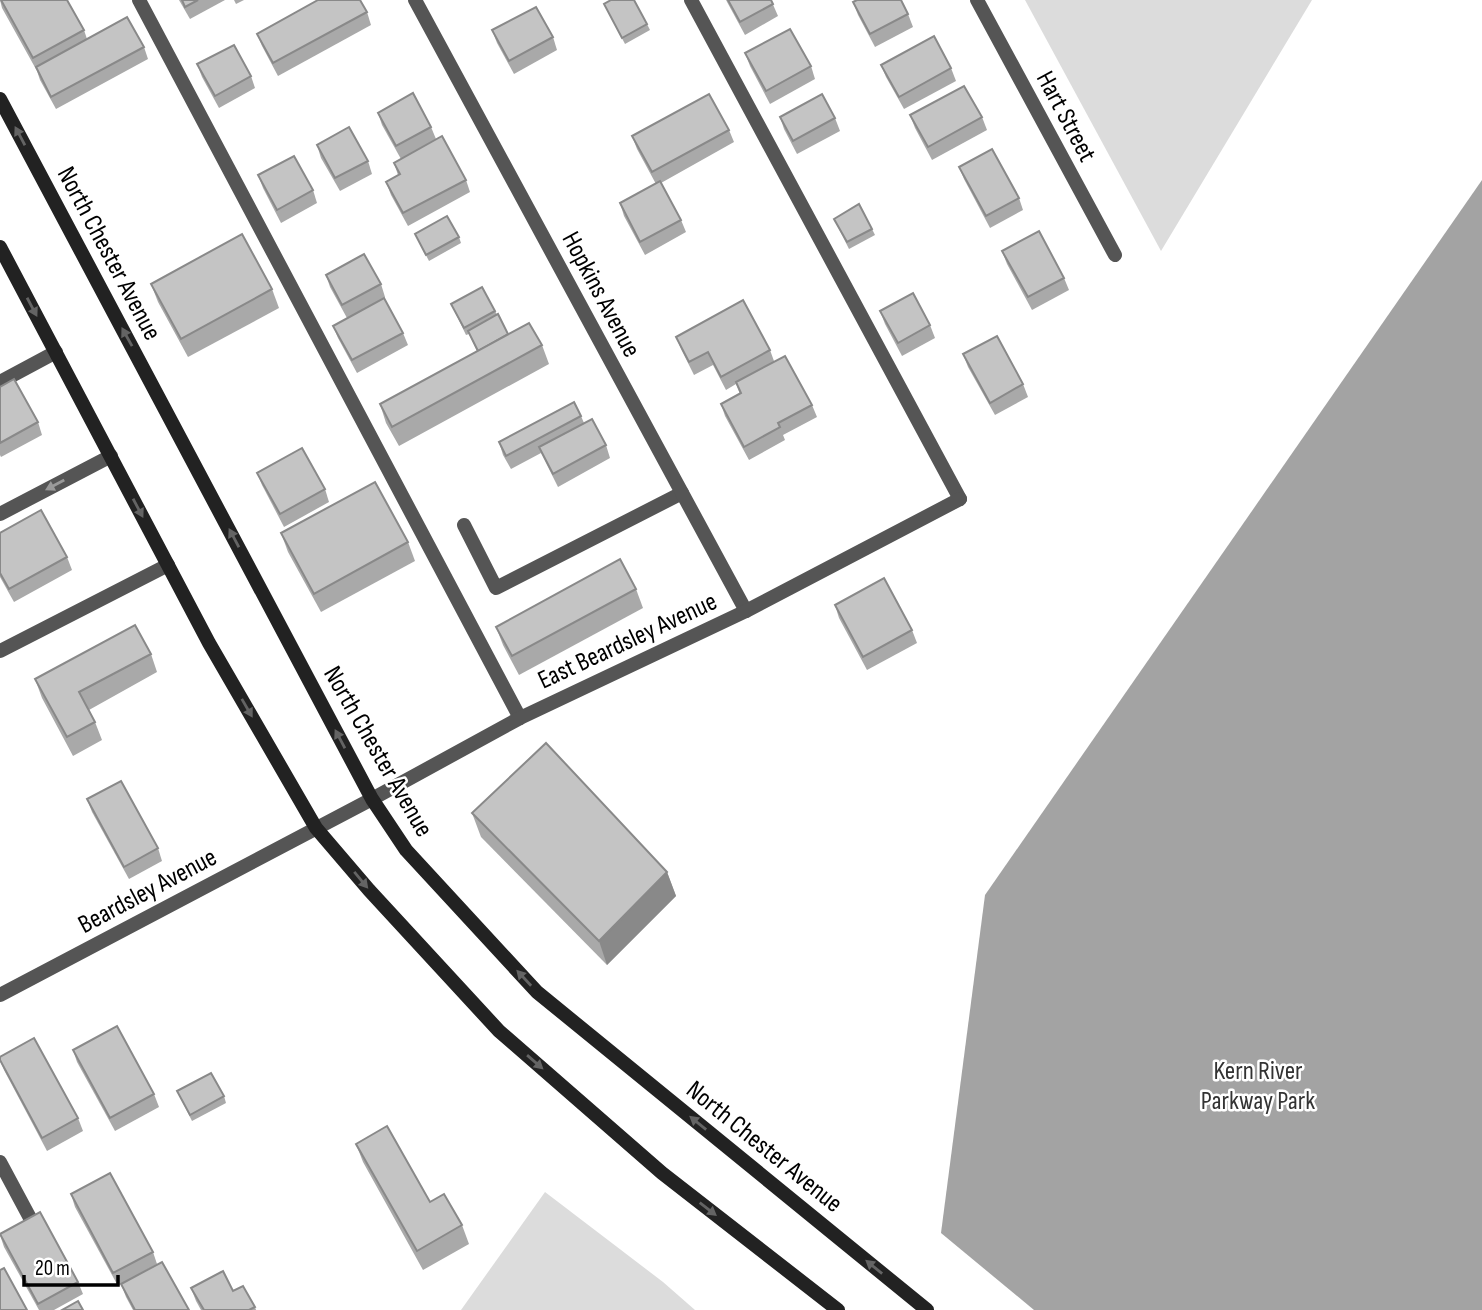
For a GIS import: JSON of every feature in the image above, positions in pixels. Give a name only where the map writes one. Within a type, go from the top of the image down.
[{"type":"main road","name":"North Chester Avenue","points":[[0,99],[372,799],[406,850],[537,992],[927,1310]]},
{"type":"main road","points":[[0,247],[209,643],[316,828],[369,890],[499,1031],[662,1173],[838,1310]]},
{"type":"street","points":[[139,0],[520,718]]},
{"type":"street","name":"Hopkins Avenue","points":[[415,0],[746,611]]},
{"type":"street","name":"East Beardsley Avenue","points":[[316,828],[520,718],[746,611],[960,499],[691,0]]},
{"type":"street","name":"Hart Street","points":[[977,0],[1115,255]]},
{"type":"street","points":[[0,382],[56,352]]},
{"type":"street","points":[[0,514],[111,456]]},
{"type":"street","points":[[464,525],[496,588],[682,493]]},
{"type":"street","points":[[0,651],[168,565]]},
{"type":"street","name":"Beardsley Avenue","points":[[0,995],[316,828]]},
{"type":"street","points":[[0,1162],[30,1218]]},
{"type":"shaded area","points":[[1025,0],[1312,0],[1161,251]]},
{"type":"shaded area","name":"Kern River Parkway Park","points":[[1482,180],[1482,1310],[1034,1310],[941,1233],[985,895]]},
{"type":"shaded area","points":[[545,1192],[663,1282],[695,1310],[461,1310]]},
{"type":"building","points":[[1,0],[67,0],[84,30],[33,58]]},
{"type":"building","points":[[182,0],[198,0],[185,7]]},
{"type":"building","points":[[318,0],[360,0],[367,12],[273,63],[257,34]]},
{"type":"building","points":[[611,0],[634,0],[647,24],[622,38],[604,4]]},
{"type":"building","points":[[728,0],[771,0],[773,4],[740,22]]},
{"type":"building","points":[[901,0],[908,14],[870,34],[853,2]]},
{"type":"building","points":[[536,7],[553,37],[509,61],[492,30]]},
{"type":"building","points":[[127,17],[144,47],[51,97],[36,67]]},
{"type":"building","points":[[790,29],[811,66],[766,91],[745,53]]},
{"type":"building","points":[[934,36],[951,68],[899,97],[881,65]]},
{"type":"building","points":[[234,45],[251,76],[215,96],[197,64]]},
{"type":"building","points":[[964,86],[982,117],[928,147],[910,115]]},
{"type":"building","points":[[413,93],[431,127],[396,146],[378,113]]},
{"type":"building","points":[[709,94],[729,130],[652,172],[632,136]]},
{"type":"building","points":[[822,94],[835,118],[793,141],[780,117]]},
{"type":"building","points":[[349,127],[368,161],[335,178],[317,145]]},
{"type":"building","points":[[442,136],[466,180],[403,213],[386,182],[400,174],[394,163]]},
{"type":"building","points":[[992,149],[1019,198],[986,216],[959,167]]},
{"type":"building","points":[[294,156],[313,190],[277,210],[258,175]]},
{"type":"building","points":[[660,181],[681,220],[640,242],[620,203]]},
{"type":"building","points":[[859,204],[872,229],[847,242],[834,219]]},
{"type":"building","points":[[447,216],[459,237],[426,255],[415,234]]},
{"type":"building","points":[[1039,231],[1064,278],[1028,297],[1002,251]]},
{"type":"building","points":[[242,234],[272,289],[181,339],[151,284]]},
{"type":"building","points":[[364,254],[381,284],[342,305],[326,275]]},
{"type":"building","points":[[482,287],[495,311],[464,328],[451,304]]},
{"type":"building","points":[[913,293],[930,325],[898,343],[880,311]]},
{"type":"building","points":[[384,298],[403,333],[352,360],[333,326]]},
{"type":"building","points":[[743,300],[770,350],[721,377],[708,352],[689,362],[676,337]]},
{"type":"building","points":[[498,314],[508,334],[478,351],[468,331]]},
{"type":"building","points":[[529,323],[542,345],[392,427],[380,404]]},
{"type":"building","points":[[997,336],[1023,384],[990,403],[963,354]]},
{"type":"building","points":[[785,356],[812,405],[778,423],[780,427],[744,447],[721,404],[741,393],[736,382]]},
{"type":"building","points":[[14,379],[38,422],[0,443],[0,387]]},
{"type":"building","points":[[574,402],[581,416],[506,456],[499,442]]},
{"type":"building","points":[[592,419],[606,445],[553,474],[539,447]]},
{"type":"building","points":[[302,448],[325,489],[280,514],[257,473]]},
{"type":"building","points":[[375,482],[408,542],[314,594],[281,533]]},
{"type":"building","points":[[41,510],[67,557],[9,589],[0,573],[0,533]]},
{"type":"building","points":[[620,559],[636,589],[512,656],[496,627]]},
{"type":"building","points":[[884,578],[912,630],[863,657],[835,605]]},
{"type":"building","points":[[135,625],[151,654],[79,692],[95,722],[67,737],[35,679]]},
{"type":"building","points":[[546,743],[667,872],[599,941],[472,813]]},
{"type":"building","points":[[121,781],[158,848],[124,867],[87,799]]},
{"type":"building","points":[[117,1026],[154,1094],[110,1118],[73,1050]]},
{"type":"building","points":[[34,1038],[78,1118],[42,1138],[0,1060],[0,1057]]},
{"type":"building","points":[[211,1073],[224,1096],[190,1115],[177,1091]]},
{"type":"building","points":[[387,1126],[430,1202],[444,1194],[462,1225],[417,1251],[356,1144]]},
{"type":"building","points":[[110,1173],[153,1252],[113,1273],[71,1194]]},
{"type":"building","points":[[40,1212],[78,1282],[38,1304],[0,1234]]},
{"type":"building","points":[[162,1262],[189,1310],[135,1310],[121,1284]]},
{"type":"building","points":[[4,1268],[27,1310],[0,1310],[0,1270]]},
{"type":"building","points":[[223,1271],[233,1291],[243,1286],[255,1307],[249,1310],[204,1310],[191,1288]]},
{"type":"building","points":[[78,1301],[83,1310],[62,1310]]}]
